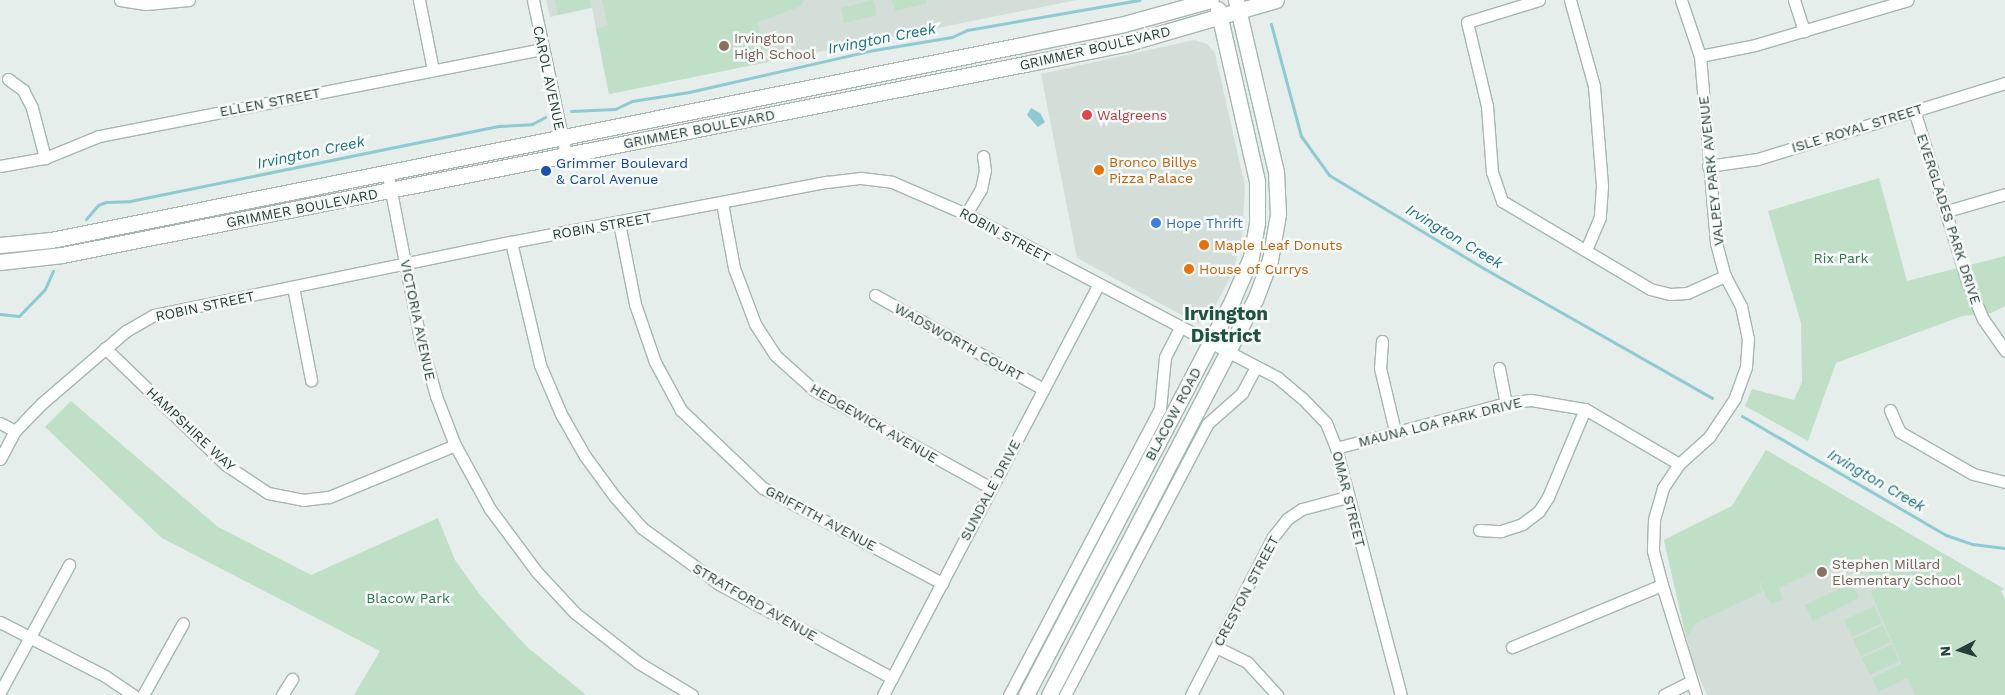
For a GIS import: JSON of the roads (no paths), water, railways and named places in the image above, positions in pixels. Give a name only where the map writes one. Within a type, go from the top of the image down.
[{"type":"main road","name":"GRIMMER BOULEVARD","points":[[0,245],[51,240],[1124,24],[1211,0]]},
{"type":"main road","name":"BLACOW ROAD","points":[[1026,695],[1246,272],[1258,212],[1254,159],[1216,0]]},
{"type":"main road","name":"GRIMMER BOULEVARD","points":[[0,262],[42,259],[1128,43],[1220,17],[1237,6],[1276,0]]},
{"type":"main road","name":"BLACOW ROAD","points":[[1049,695],[1264,280],[1278,214],[1273,152],[1237,6]]},
{"type":"street","points":[[120,0],[146,4],[189,0]]},
{"type":"street","points":[[419,0],[433,70]]},
{"type":"street","name":"CAROL AVENUE","points":[[533,0],[566,155]]},
{"type":"street","points":[[1539,0],[1467,22],[1487,106],[1492,172],[1502,201],[1650,289],[1670,294],[1687,293],[1725,276]]},
{"type":"street","points":[[1570,0],[1594,86],[1602,186],[1600,217],[1586,250]]},
{"type":"street","name":"VALPEY PARK AVENUE","points":[[1681,0],[1700,56],[1716,243],[1725,276],[1742,314],[1748,338],[1746,367],[1736,398],[1708,438],[1679,464],[1663,488],[1654,520],[1654,551],[1662,585],[1690,682],[1696,695]]},
{"type":"street","points":[[1794,0],[1804,31]]},
{"type":"street","points":[[1700,56],[1755,45],[1908,0]]},
{"type":"street","name":"ELLEN STREET","points":[[0,166],[45,158],[99,136],[543,49]]},
{"type":"street","points":[[8,79],[23,90],[32,108],[45,158]]},
{"type":"street","name":"ISLE ROYAL STREET","points":[[1708,166],[1758,159],[2005,83]]},
{"type":"street","name":"EVERGLADES PARK DRIVE","points":[[1914,110],[1947,211],[1970,290],[1983,319],[2005,351]]},
{"type":"street","points":[[966,214],[980,188],[985,170],[983,156]]},
{"type":"street","name":"VICTORIA AVENUE","points":[[387,171],[420,339],[436,396],[455,445],[490,509],[536,571],[575,613],[639,664],[692,695]]},
{"type":"street","name":"ROBIN STREET","points":[[0,459],[16,431],[105,348],[126,331],[154,315],[511,242],[619,224],[861,178],[892,182],[966,214],[1226,352]]},
{"type":"street","points":[[1947,211],[2005,194]]},
{"type":"street","name":"HEDGEWICK AVENUE","points":[[722,203],[734,268],[755,324],[775,355],[814,390],[991,488]]},
{"type":"street","name":"GRIFFITH AVENUE","points":[[619,224],[635,304],[655,362],[681,410],[762,488],[942,583]]},
{"type":"street","name":"STRATFORD AVENUE","points":[[511,242],[540,365],[561,414],[585,456],[615,497],[642,528],[719,584],[892,678]]},
{"type":"street","name":"SUNDALE DRIVE","points":[[882,695],[1098,285]]},
{"type":"street","points":[[293,287],[311,380]]},
{"type":"street","name":"WADSWORTH COURT","points":[[875,295],[1043,389]]},
{"type":"street","name":"BLACOW ROAD","points":[[1009,695],[1160,408],[1165,357],[1180,328]]},
{"type":"street","points":[[1382,341],[1380,368],[1395,431]]},
{"type":"street","name":"HAMPSHIRE WAY","points":[[105,348],[226,465],[268,493],[303,500],[329,497],[455,445]]},
{"type":"street","name":"OMAR STREET","points":[[1226,352],[1278,378],[1302,398],[1326,423],[1336,448],[1347,497],[1401,695]]},
{"type":"street","points":[[1066,695],[1206,424],[1242,393],[1256,367]]},
{"type":"street","points":[[1499,368],[1506,403]]},
{"type":"street","name":"MAUNA LOA PARK DRIVE","points":[[1336,448],[1506,403],[1553,401],[1586,409],[1679,464]]},
{"type":"street","points":[[1479,530],[1501,531],[1522,524],[1538,511],[1548,496],[1586,409]]},
{"type":"street","points":[[1890,410],[1900,432],[1973,474],[2005,482]]},
{"type":"street","points":[[0,423],[16,431]]},
{"type":"street","name":"CRESTON STREET","points":[[1191,695],[1274,537],[1287,519],[1302,509],[1347,497]]},
{"type":"street","points":[[0,692],[69,565]]},
{"type":"street","points":[[1512,647],[1662,585]]},
{"type":"street","points":[[0,622],[106,676],[133,695]]},
{"type":"street","points":[[143,695],[183,623]]},
{"type":"street","points":[[1216,647],[1247,662],[1277,695]]},
{"type":"street","points":[[282,695],[292,679]]},
{"type":"street","points":[[1664,695],[1690,682]]},
{"type":"water","points":[[1031,108],[1040,113],[1045,122],[1038,127],[1027,115]]},
{"type":"waterway","name":"Irvington Creek","points":[[571,111],[615,109],[632,101],[689,92],[874,50],[952,37],[967,30],[1139,0]]},
{"type":"waterway","name":"Irvington Creek","points":[[1271,24],[1301,136],[1329,175],[1485,269],[1712,398]]},
{"type":"waterway","name":"Irvington Creek","points":[[86,219],[98,205],[106,202],[130,201],[499,126],[532,124],[545,117]]},
{"type":"waterway","name":"Irvington Creek","points":[[0,314],[19,316],[45,289],[53,271]]},
{"type":"waterway","name":"Irvington Creek","points":[[1742,416],[1946,535],[1972,544],[2005,548]]},
{"type":"place","name":"Irvington High School","points":[[724,46]]},
{"type":"place","name":"Walgreens","points":[[1087,115]]},
{"type":"place","name":"Bronco Billys Pizza Palace","points":[[1099,170]]},
{"type":"place","name":"Grimmer Boulevard & Carol Avenue","points":[[546,171]]},
{"type":"place","name":"Hope Thrift","points":[[1156,223]]},
{"type":"place","name":"Maple Leaf Donuts","points":[[1204,245]]},
{"type":"place","name":"House of Currys","points":[[1189,269]]},
{"type":"place","name":"Stephen Millard Elementary School","points":[[1822,572]]},
{"type":"district","name":"Irvington District","points":[[1226,325]]},
{"type":"park label","name":"Rix Park","points":[[1841,258]]},
{"type":"park label","name":"Blacow Park","points":[[408,598]]}]
